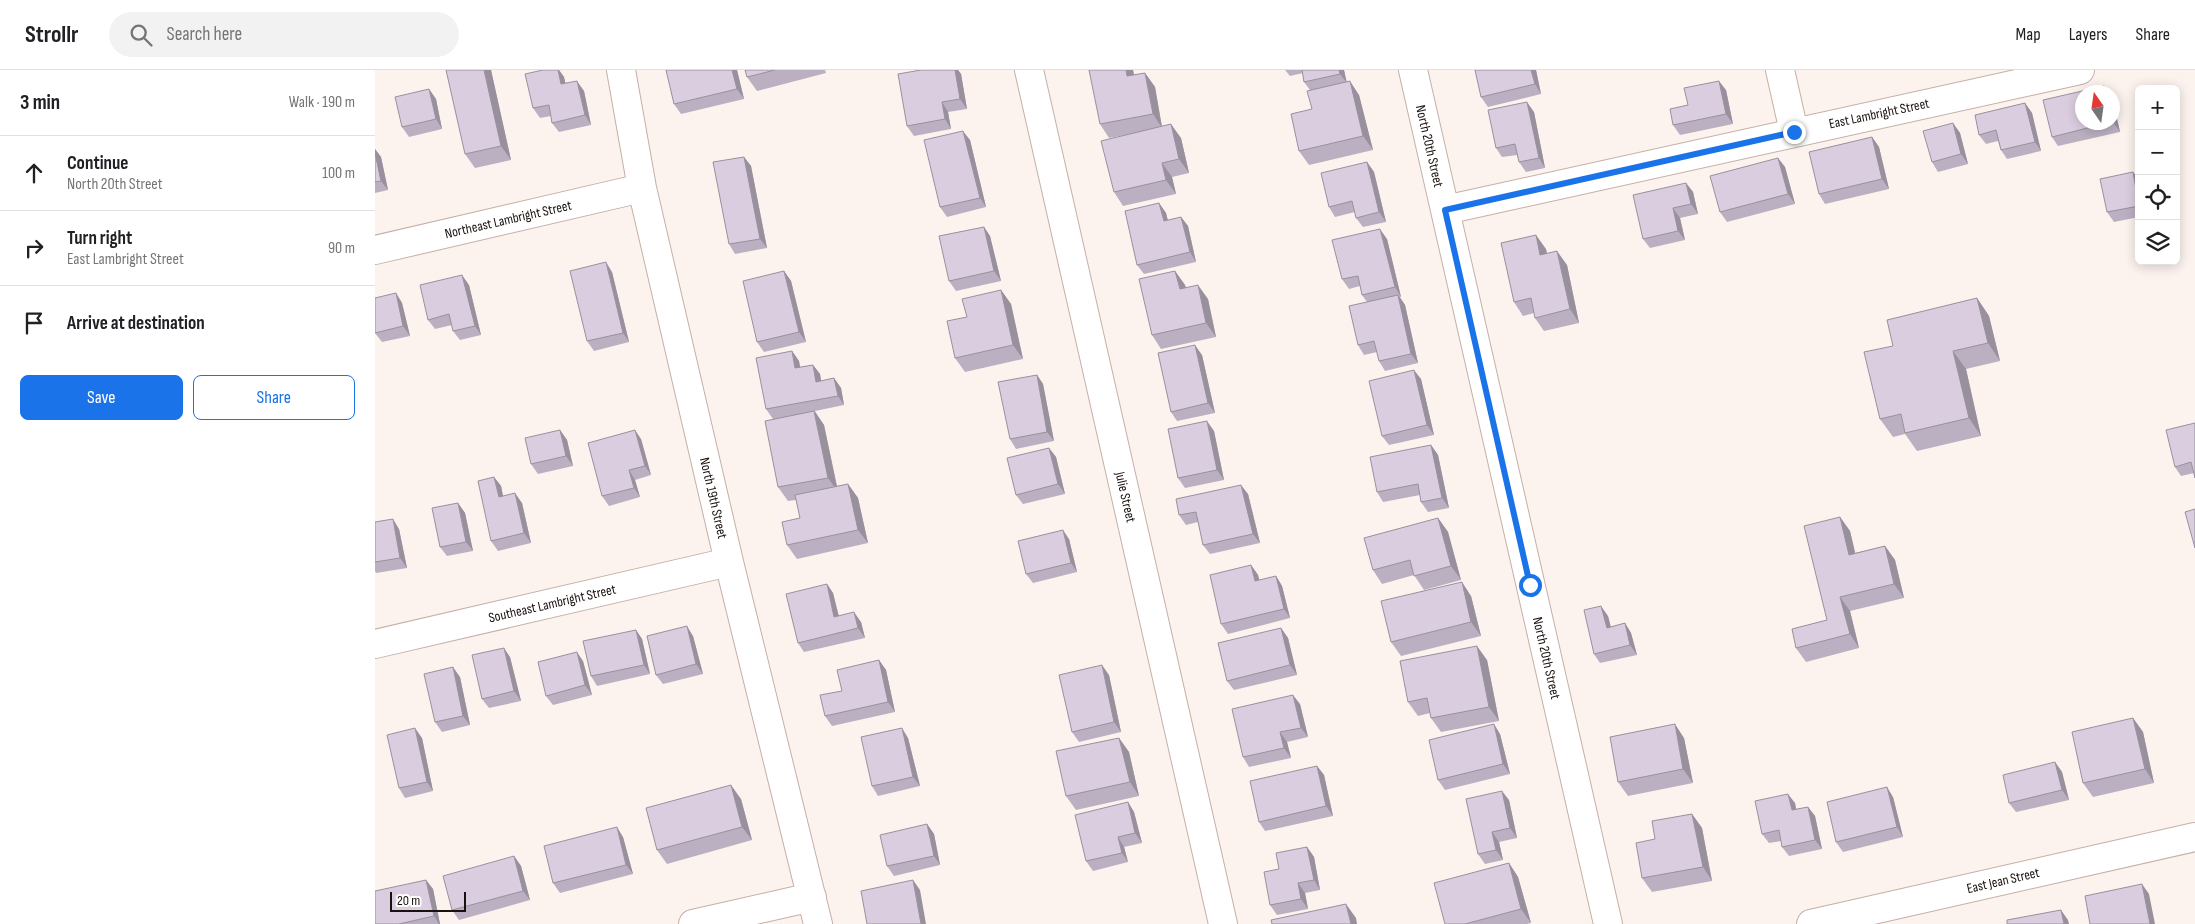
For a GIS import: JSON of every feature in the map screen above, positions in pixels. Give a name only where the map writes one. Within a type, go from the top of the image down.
[{"type":"street","name":"North 19th Street","points":[[621,70],[642,188],[729,562],[818,924]]},
{"type":"street","name":"Julie Street","points":[[1029,70],[1223,924]]},
{"type":"street","name":"North 20th Street","points":[[1413,70],[1608,924]]},
{"type":"street","points":[[1780,70],[1794,132]]},
{"type":"street","name":"East Lambright Street","points":[[1445,210],[2080,70]]},
{"type":"street","name":"Northeast Lambright Street","points":[[375,250],[642,188]]},
{"type":"street","name":"Southeast Lambright Street","points":[[375,644],[729,562]]},
{"type":"street","name":"East Jean Street","points":[[1811,924],[2195,837]]},
{"type":"street","points":[[693,924],[812,897]]},
{"type":"building","points":[[446,70],[484,70],[501,146],[465,154]]},
{"type":"building","points":[[543,70],[558,70],[561,84],[577,81],[585,115],[552,123],[549,105],[533,108],[525,74]]},
{"type":"building","points":[[666,70],[732,70],[737,89],[674,104]]},
{"type":"building","points":[[745,70],[775,70],[747,77]]},
{"type":"building","points":[[921,70],[955,70],[960,99],[942,102],[945,119],[907,126],[898,74]]},
{"type":"building","points":[[1089,70],[1126,70],[1127,76],[1145,73],[1153,114],[1100,124]]},
{"type":"building","points":[[1302,70],[1339,70],[1340,74],[1304,82]]},
{"type":"building","points":[[1475,70],[1531,70],[1535,84],[1481,97]]},
{"type":"building","points":[[1350,81],[1363,136],[1299,151],[1291,114],[1312,109],[1307,91]]},
{"type":"building","points":[[1719,81],[1726,114],[1673,125],[1670,109],[1688,105],[1684,88]]},
{"type":"building","points":[[429,89],[436,119],[402,127],[395,97]]},
{"type":"building","points":[[2075,93],[2075,130],[2080,130],[2052,137],[2043,100]]},
{"type":"building","points":[[1527,102],[1539,158],[1519,162],[1515,144],[1496,148],[1488,110]]},
{"type":"building","points":[[2025,103],[2035,142],[2001,150],[1996,130],[1979,135],[1975,115]]},
{"type":"building","points":[[1953,123],[1961,154],[1932,162],[1923,131]]},
{"type":"building","points":[[1171,124],[1179,159],[1162,163],[1166,180],[1114,192],[1101,141]]},
{"type":"building","points":[[963,131],[980,198],[940,207],[924,140]]},
{"type":"building","points":[[1872,137],[1882,179],[1819,194],[1809,152]]},
{"type":"building","points":[[375,153],[381,181],[375,182]]},
{"type":"building","points":[[744,157],[760,239],[729,244],[713,162]]},
{"type":"building","points":[[1778,158],[1788,194],[1720,212],[1710,176]]},
{"type":"building","points":[[1367,162],[1379,212],[1356,218],[1352,201],[1329,207],[1321,173]]},
{"type":"building","points":[[2133,172],[2135,207],[2107,212],[2100,179]]},
{"type":"building","points":[[1686,183],[1691,204],[1673,208],[1678,231],[1643,239],[1633,195]]},
{"type":"building","points":[[1159,203],[1164,221],[1181,217],[1190,252],[1137,265],[1125,211]]},
{"type":"building","points":[[984,227],[994,271],[949,281],[939,236]]},
{"type":"building","points":[[1380,229],[1395,287],[1362,295],[1358,276],[1342,279],[1332,240]]},
{"type":"building","points":[[1536,235],[1540,255],[1557,251],[1570,309],[1535,318],[1531,298],[1514,302],[1501,243]]},
{"type":"building","points":[[606,262],[623,333],[587,341],[570,271]]},
{"type":"building","points":[[784,271],[799,332],[757,342],[743,281]]},
{"type":"building","points":[[1175,271],[1180,289],[1198,285],[1206,323],[1152,335],[1139,279]]},
{"type":"building","points":[[462,275],[475,326],[453,331],[449,314],[428,320],[420,285]]},
{"type":"building","points":[[1001,290],[1013,345],[955,358],[947,321],[967,317],[962,299]]},
{"type":"building","points":[[396,293],[403,326],[375,333],[375,298]]},
{"type":"building","points":[[1398,295],[1411,354],[1379,361],[1374,341],[1358,345],[1349,306]]},
{"type":"building","points":[[1977,298],[1988,343],[1953,351],[1969,418],[1905,433],[1901,414],[1880,419],[1864,352],[1893,346],[1887,320]]},
{"type":"building","points":[[1195,345],[1208,403],[1171,412],[1158,353]]},
{"type":"building","points":[[792,351],[795,368],[813,365],[816,382],[834,378],[838,396],[766,409],[756,358]]},
{"type":"building","points":[[1414,370],[1427,425],[1382,436],[1369,381]]},
{"type":"building","points":[[1037,375],[1047,432],[1010,439],[998,382]]},
{"type":"building","points":[[814,411],[828,478],[778,487],[765,421]]},
{"type":"building","points":[[1207,421],[1217,470],[1178,478],[1168,429]]},
{"type":"building","points":[[2195,423],[2195,478],[2191,462],[2175,467],[2166,430]]},
{"type":"building","points":[[560,430],[566,456],[531,464],[525,438]]},
{"type":"building","points":[[635,430],[645,466],[629,470],[634,488],[602,496],[588,443]]},
{"type":"building","points":[[1431,445],[1442,498],[1421,502],[1418,484],[1377,492],[1370,457]]},
{"type":"building","points":[[1049,448],[1058,484],[1016,495],[1007,458]]},
{"type":"building","points":[[494,477],[499,497],[515,493],[524,533],[491,541],[478,481]]},
{"type":"building","points":[[848,484],[858,530],[787,545],[782,522],[800,518],[795,495]]},
{"type":"building","points":[[1241,485],[1253,534],[1203,545],[1196,512],[1179,515],[1176,499]]},
{"type":"building","points":[[458,503],[466,542],[440,547],[432,508]]},
{"type":"building","points":[[2195,509],[2195,548],[2185,512]]},
{"type":"building","points":[[1840,517],[1849,555],[1885,546],[1894,584],[1840,597],[1850,634],[1796,648],[1792,629],[1827,620],[1804,526]]},
{"type":"building","points":[[1438,518],[1451,566],[1414,576],[1410,560],[1373,570],[1364,538]]},
{"type":"building","points":[[393,519],[400,558],[375,562],[375,522]]},
{"type":"building","points":[[1063,530],[1071,563],[1026,574],[1018,541]]},
{"type":"building","points":[[1251,565],[1255,581],[1276,576],[1284,609],[1221,624],[1210,575]]},
{"type":"building","points":[[1462,582],[1471,622],[1391,642],[1381,601]]},
{"type":"building","points":[[827,584],[834,617],[854,612],[858,628],[798,643],[786,594]]},
{"type":"building","points":[[1601,606],[1607,628],[1625,623],[1630,645],[1594,654],[1584,610]]},
{"type":"building","points":[[687,626],[696,664],[656,675],[647,636]]},
{"type":"building","points":[[1281,628],[1290,665],[1227,681],[1218,643]]},
{"type":"building","points":[[636,630],[644,665],[591,676],[583,641]]},
{"type":"building","points":[[1477,646],[1489,707],[1431,718],[1427,698],[1408,702],[1400,661]]},
{"type":"building","points":[[504,648],[514,691],[482,699],[472,655]]},
{"type":"building","points":[[577,652],[585,685],[546,696],[538,662]]},
{"type":"building","points":[[879,660],[888,702],[825,716],[820,695],[842,691],[837,670]]},
{"type":"building","points":[[1102,665],[1114,722],[1072,732],[1059,675]]},
{"type":"building","points":[[453,667],[463,716],[435,722],[424,674]]},
{"type":"building","points":[[1293,695],[1301,728],[1280,732],[1284,748],[1243,757],[1232,709]]},
{"type":"building","points":[[2133,718],[2145,769],[2083,783],[2072,732]]},
{"type":"building","points":[[1494,724],[1503,764],[1438,780],[1429,740]]},
{"type":"building","points":[[1675,724],[1683,769],[1618,782],[1610,737]]},
{"type":"building","points":[[415,728],[427,782],[399,788],[387,735]]},
{"type":"building","points":[[902,728],[913,777],[872,786],[861,737]]},
{"type":"building","points":[[1119,738],[1130,782],[1066,796],[1056,751]]},
{"type":"building","points":[[2055,762],[2062,790],[2009,803],[2003,775]]},
{"type":"building","points":[[1317,766],[1326,806],[1259,822],[1250,781]]},
{"type":"building","points":[[731,785],[742,827],[657,850],[646,808]]},
{"type":"building","points":[[1887,787],[1897,827],[1836,842],[1827,802]]},
{"type":"building","points":[[1502,791],[1510,828],[1492,832],[1496,850],[1478,854],[1466,799]]},
{"type":"building","points":[[1788,794],[1792,810],[1808,807],[1815,840],[1782,847],[1779,830],[1762,834],[1755,801]]},
{"type":"building","points":[[1128,802],[1135,833],[1118,837],[1122,853],[1086,861],[1075,815]]},
{"type":"building","points":[[1692,814],[1703,867],[1642,878],[1636,843],[1655,839],[1652,821]]},
{"type":"building","points":[[927,824],[934,856],[887,866],[880,835]]},
{"type":"building","points":[[617,827],[626,865],[553,883],[544,846]]},
{"type":"building","points":[[1307,847],[1314,880],[1298,883],[1301,899],[1270,905],[1264,872],[1279,869],[1276,853]]},
{"type":"building","points":[[514,856],[523,891],[452,910],[443,876]]},
{"type":"building","points":[[1509,863],[1521,909],[1465,924],[1445,924],[1434,883]]},
{"type":"building","points":[[426,880],[434,916],[399,924],[375,924],[375,891]]},
{"type":"building","points":[[913,880],[921,924],[867,924],[861,891]]},
{"type":"building","points":[[2142,884],[2150,924],[2090,924],[2085,896]]},
{"type":"building","points":[[1346,904],[1351,924],[1272,924],[1271,920]]},
{"type":"building","points":[[2061,910],[2064,924],[2007,924],[2007,920]]},
{"type":"route","points":[[1530,585],[1445,210],[1794,132]]}]
